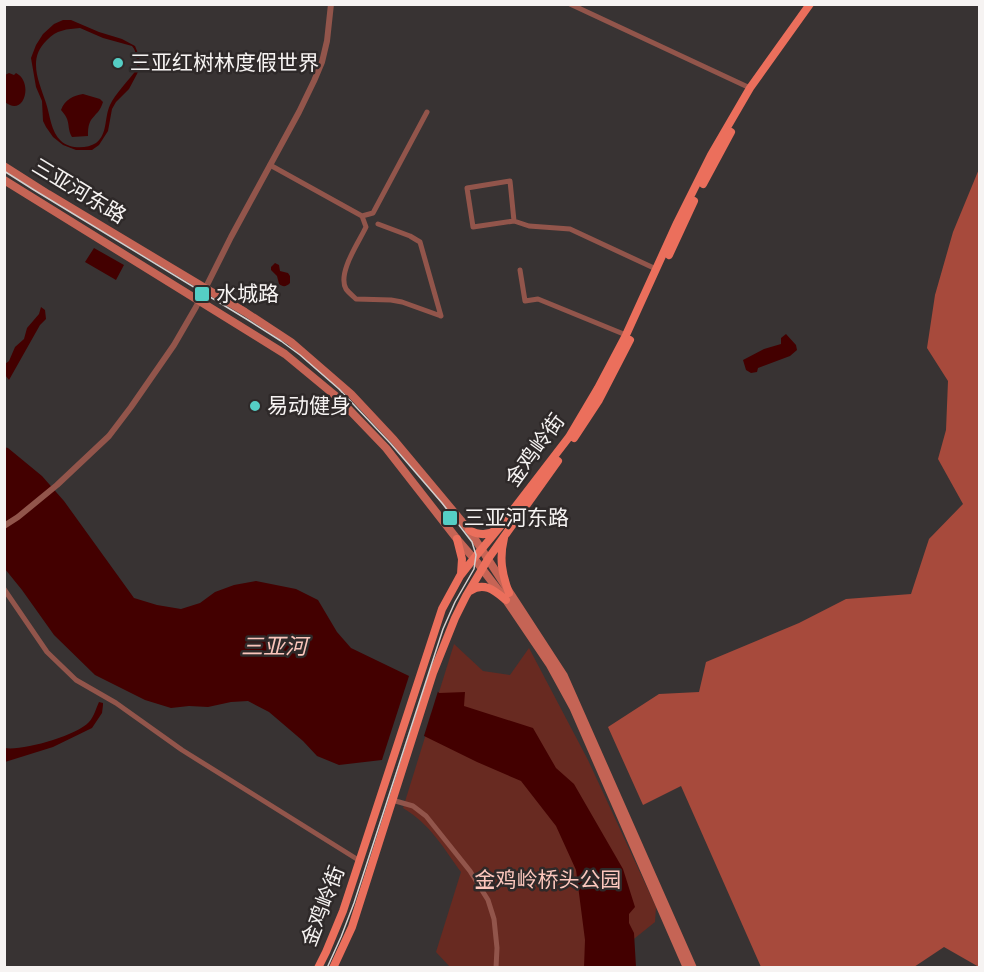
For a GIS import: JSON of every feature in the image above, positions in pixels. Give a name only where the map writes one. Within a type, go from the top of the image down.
[{"type":"main road","name":"金鸡岭街","points":[[333,968],[352,927],[433,673],[455,618],[502,531],[569,437],[598,388],[626,336],[677,223],[711,155],[750,88],[810,4]]},
{"type":"main road","name":"金鸡岭街","points":[[318,968],[344,911],[442,609],[460,576],[482,549],[502,531],[577,435],[599,400],[616,369],[699,192],[744,107],[815,4]]},
{"type":"main road","name":"三亚河东路","points":[[4,166],[207,288],[291,342],[351,394],[394,440],[469,530],[550,664],[573,707],[687,968]]},
{"type":"main road","name":"三亚河东路","points":[[4,180],[277,348],[337,397],[386,448],[457,539],[508,597],[564,676],[693,968]]},
{"type":"main road","points":[[469,530],[483,534],[502,531],[502,572],[508,597]]},
{"type":"main road","points":[[457,539],[462,560],[460,576]]},
{"type":"main road","points":[[466,596],[472,589],[483,586],[508,597]]},
{"type":"street","points":[[4,526],[57,485],[109,436],[174,345],[207,288],[224,250],[299,112],[322,62],[331,4]]},
{"type":"street","points":[[570,4],[750,88]]},
{"type":"street","points":[[362,216],[374,213],[428,112]]},
{"type":"street","points":[[270,165],[362,216],[366,227],[343,277],[346,288],[356,299],[402,302],[441,316],[420,242],[378,224],[366,227]]},
{"type":"street","points":[[514,221],[510,181],[467,188],[473,226],[514,221],[528,226],[570,230],[656,269]]},
{"type":"street","points":[[374,213],[378,224]]},
{"type":"street","points":[[520,270],[525,301],[538,299],[626,336]]},
{"type":"street","points":[[4,589],[47,652],[76,680],[116,703],[182,750],[360,861]]},
{"type":"street","points":[[392,800],[413,806],[426,816],[470,870],[488,900],[494,919],[497,948],[496,968]]},
{"type":"green space","name":"金鸡岭桥头公园","points":[[454,644],[483,671],[510,675],[529,648],[588,760],[656,907],[655,922],[599,967],[450,967],[436,952],[461,872],[429,829],[403,808]]},
{"type":"shaded area","points":[[979,169],[979,967],[944,947],[914,967],[761,967],[681,786],[643,805],[608,727],[659,694],[699,692],[706,662],[799,623],[846,599],[911,594],[929,539],[963,504],[938,459],[946,430],[948,381],[927,348],[935,295],[953,232]]},
{"type":"water","points":[[63,20],[71,20],[122,39],[135,46],[139,56],[140,67],[137,74],[129,89],[112,109],[108,131],[99,145],[92,150],[76,150],[63,145],[53,137],[43,121],[42,101],[36,87],[31,58],[43,34],[54,24]],"holes":[[[80,28],[103,38],[132,46],[136,54],[137,69],[110,105],[100,139],[88,146],[69,146],[61,141],[53,128],[36,70],[37,55],[47,40],[62,31]]]},
{"type":"water","points":[[9,73],[14,75],[16,73],[25,84],[22,102],[12,106],[5,102],[5,75]]},
{"type":"water","points":[[83,94],[103,102],[90,122],[88,136],[72,137],[67,118],[61,110],[70,99]]},
{"type":"water","points":[[94,248],[124,265],[116,280],[85,262]]},
{"type":"water","points":[[275,263],[279,265],[280,271],[290,276],[290,283],[287,285],[279,284],[277,276],[271,270]]},
{"type":"water","points":[[41,307],[45,310],[46,319],[40,325],[9,380],[5,375],[5,364],[9,361],[15,347],[24,339],[27,328],[39,314]]},
{"type":"water","points":[[786,334],[796,345],[797,350],[790,356],[758,368],[757,372],[751,373],[746,370],[743,360],[764,349],[781,344],[781,338]]},
{"type":"water","name":"三亚河","points":[[4,447],[42,476],[64,501],[134,598],[181,609],[200,603],[215,592],[234,585],[256,581],[296,589],[318,600],[337,632],[351,648],[436,689],[439,693],[465,692],[464,706],[533,728],[556,768],[574,784],[623,869],[635,907],[629,914],[629,923],[634,933],[636,967],[584,967],[585,940],[576,870],[556,826],[521,781],[422,735],[399,758],[339,765],[317,756],[269,712],[248,701],[208,707],[171,708],[145,700],[95,675],[54,635],[5,569]]},
{"type":"water","points":[[99,702],[103,703],[102,713],[92,728],[53,747],[5,762],[5,748],[23,747],[48,741],[82,727],[91,720]]},
{"type":"pier","points":[[410,673],[439,688],[423,739],[401,760],[381,763]]},
{"type":"tram line","points":[[4,171],[248,320],[300,355],[339,389],[391,444],[472,542],[476,555],[474,569],[443,629],[354,903],[327,968]]},
{"type":"place","name":"三亚红树林度假世界","points":[[118,63]]},
{"type":"place","name":"水城路","points":[[202,294]]},
{"type":"place","name":"易动健身","points":[[255,406]]},
{"type":"place","name":"三亚河东路","points":[[450,518]]}]
